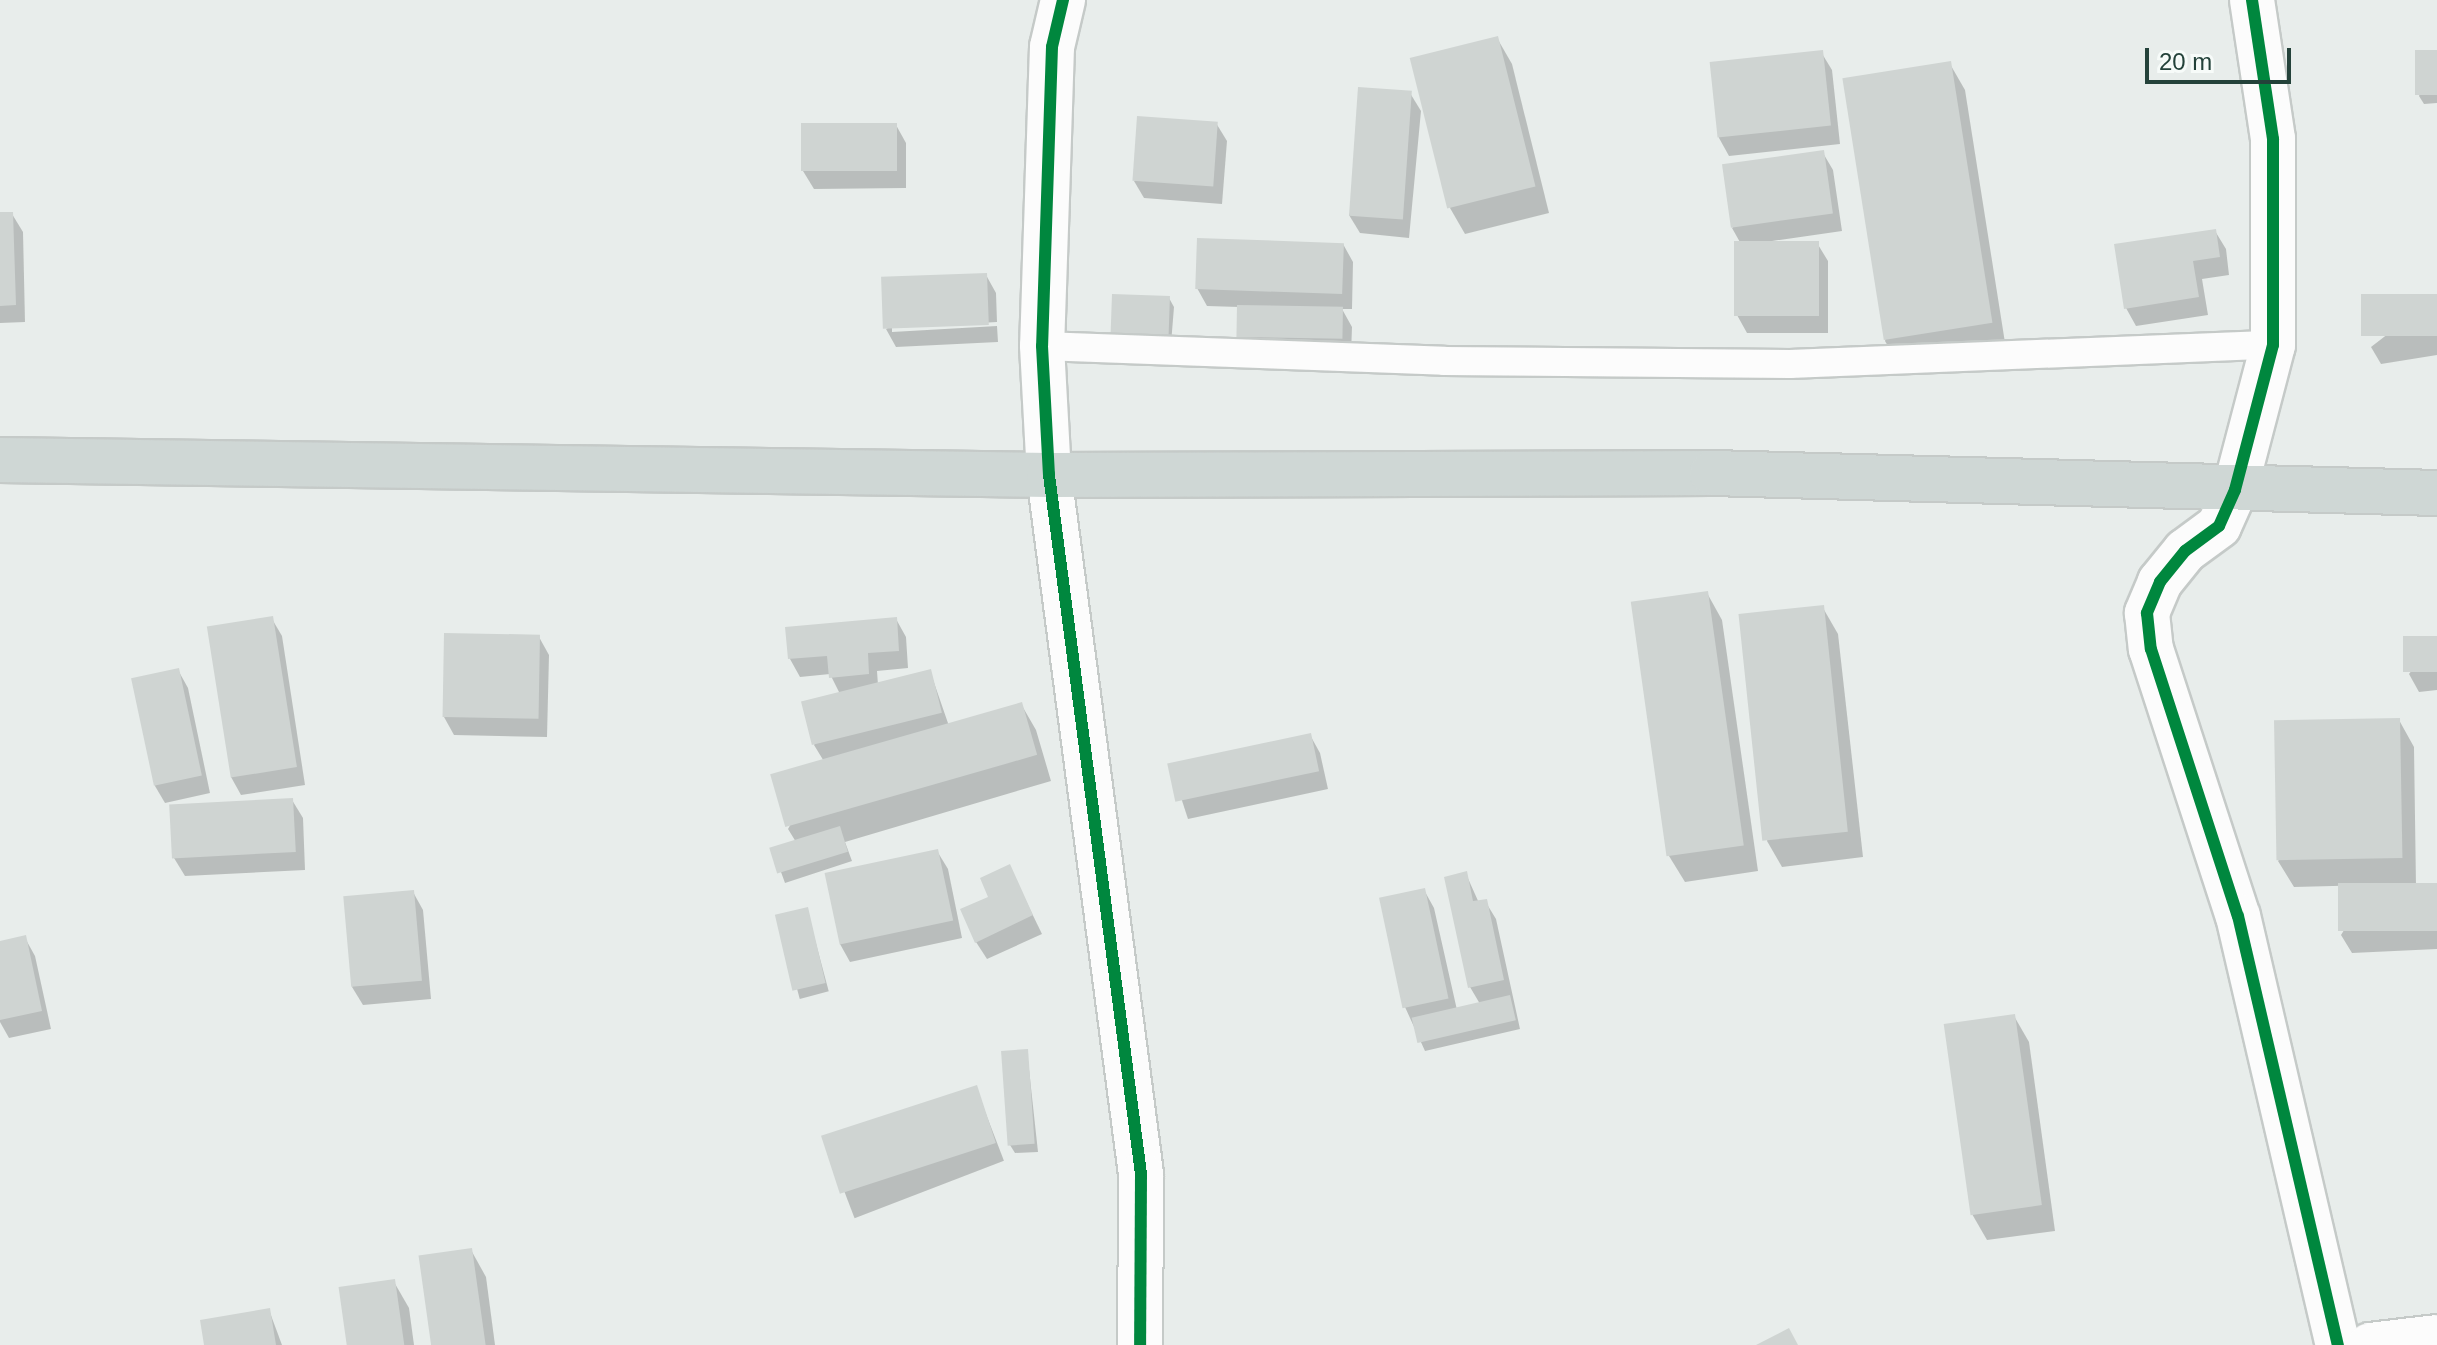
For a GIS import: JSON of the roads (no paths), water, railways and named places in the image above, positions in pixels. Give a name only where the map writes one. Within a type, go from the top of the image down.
[{"type":"main road","points":[[0,460],[1049,475],[1712,473],[2235,490],[2437,493]]},
{"type":"street","points":[[1063,0],[1052,47],[1042,346],[1049,475],[1141,1174],[1140,1345]]},
{"type":"street","points":[[2252,0],[2273,139],[2273,345],[2235,490],[2219,526],[2185,551],[2160,582],[2147,613],[2151,649],[2238,916],[2338,1345]]},
{"type":"street","points":[[2370,1345],[2437,1337]]},
{"type":"lane","points":[[1042,346],[1444,361],[1790,364],[2273,345]]}]
